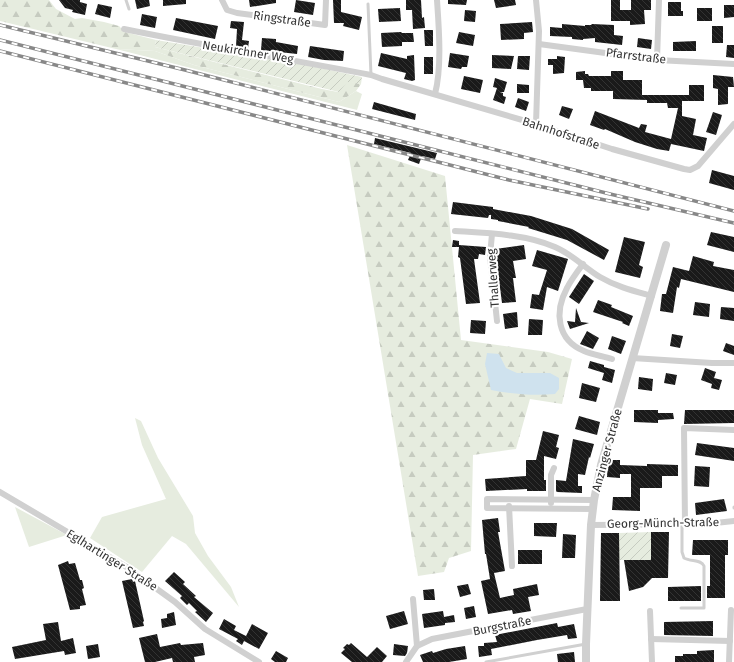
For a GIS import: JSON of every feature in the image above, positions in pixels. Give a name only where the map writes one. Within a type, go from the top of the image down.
[{"type":"street","name":"Ringstraße","points":[[222,0],[227,10],[237,13],[296,22],[325,24],[326,0]]},
{"type":"street","points":[[435,94],[439,79],[437,0]]},
{"type":"street","points":[[536,0],[539,21],[536,124]]},
{"type":"street","points":[[657,60],[659,0]]},
{"type":"street","name":"Neukirchner Weg","points":[[124,29],[191,43],[371,74]]},
{"type":"street","name":"Pfarrstraße","points":[[539,44],[657,60],[734,64]]},
{"type":"street","name":"Bahnhofstraße","points":[[371,74],[382,79],[536,124],[612,149],[690,170],[698,166],[705,159],[720,138],[734,124]]},
{"type":"street","points":[[455,231],[522,238],[555,247],[612,284],[652,296]]},
{"type":"street","name":"Thallerweg","points":[[492,234],[490,256],[497,321]]},
{"type":"street","name":"Anzinger Straße","points":[[586,662],[587,610],[594,500],[601,465],[666,245]]},
{"type":"street","points":[[582,264],[567,288],[561,303],[560,321],[563,334],[572,344],[584,351],[612,359]]},
{"type":"street","points":[[632,358],[734,363]]},
{"type":"street","points":[[683,524],[687,459],[684,428],[734,430]]},
{"type":"street","points":[[551,509],[551,476],[554,468]]},
{"type":"street","name":"Eglhartinger Straße","points":[[0,492],[125,566],[175,602],[205,629],[259,662]]},
{"type":"street","points":[[593,509],[487,508],[487,499],[594,500]]},
{"type":"street","points":[[508,499],[512,566]]},
{"type":"street","name":"Georg-Münch-Straße","points":[[592,525],[706,524],[734,521]]},
{"type":"street","points":[[406,662],[417,646],[413,599]]},
{"type":"street","name":"Burgstraße","points":[[417,646],[432,639],[587,610]]},
{"type":"street","points":[[729,662],[731,610]]},
{"type":"street","points":[[650,611],[652,662]]},
{"type":"street","points":[[651,639],[730,641]]},
{"type":"lane","points":[[126,0],[129,9]]},
{"type":"lane","points":[[368,4],[371,74]]},
{"type":"lane","points":[[681,608],[704,608],[704,566],[703,563],[690,561],[684,558],[682,552],[683,524]]},
{"type":"lane","points":[[486,662],[586,644]]},
{"type":"green space","points":[[0,0],[49,0],[56,9],[75,19],[82,18],[119,26],[125,32],[156,40],[155,47],[322,89],[338,92],[347,81],[361,84],[356,91],[339,102],[194,65],[155,51],[116,49],[0,21]]},
{"type":"green space","points":[[156,40],[302,64],[362,77],[361,84],[347,82],[339,92],[155,47]]},
{"type":"green space","points":[[116,49],[155,51],[194,65],[339,102],[356,91],[362,94],[357,110]]},
{"type":"green space","points":[[347,145],[445,176],[461,340],[548,352],[572,359],[562,404],[530,399],[516,449],[473,455],[471,551],[449,558],[444,572],[418,576]]},
{"type":"green space","points":[[135,418],[141,421],[158,458],[193,516],[195,533],[208,556],[231,587],[239,607],[186,544],[172,536],[142,572],[90,538],[102,517],[166,499],[142,445]]},
{"type":"green space","points":[[15,507],[67,535],[29,547]]},
{"type":"green space","points":[[651,532],[651,568],[646,560],[619,560],[619,533]]},
{"type":"water","points":[[487,353],[499,354],[506,368],[517,373],[550,373],[559,378],[559,389],[555,394],[539,395],[515,394],[491,390],[485,364]]},
{"type":"building","points":[[59,0],[80,0],[80,2],[87,4],[85,15],[72,12],[73,10],[65,8]]},
{"type":"building","points":[[135,0],[149,0],[150,6],[137,9]]},
{"type":"building","points":[[163,0],[186,0],[186,4],[163,6]]},
{"type":"building","points":[[249,0],[276,0],[276,3],[250,7]]},
{"type":"building","points":[[296,0],[315,3],[313,15],[294,12]]},
{"type":"building","points":[[333,0],[341,0],[341,12],[362,17],[359,30],[343,26],[344,23],[334,23]]},
{"type":"building","points":[[406,0],[421,0],[422,18],[424,17],[425,28],[413,29],[412,10],[406,10]]},
{"type":"building","points":[[448,0],[467,0],[466,5],[448,4]]},
{"type":"building","points":[[494,0],[515,0],[516,5],[496,8]]},
{"type":"building","points":[[611,0],[620,0],[620,10],[631,10],[631,0],[651,0],[651,10],[644,10],[645,24],[630,25],[630,21],[611,21]]},
{"type":"building","points":[[668,2],[681,2],[681,11],[683,11],[683,16],[668,16]]},
{"type":"building","points":[[98,4],[112,7],[110,18],[95,14]]},
{"type":"building","points":[[724,5],[734,5],[734,17],[724,18]]},
{"type":"building","points":[[400,8],[401,21],[379,22],[378,9]]},
{"type":"building","points":[[697,8],[712,8],[712,21],[697,21]]},
{"type":"building","points":[[465,10],[476,11],[475,22],[464,21]]},
{"type":"building","points":[[142,14],[157,17],[155,28],[140,25]]},
{"type":"building","points":[[176,18],[218,26],[215,39],[173,30]]},
{"type":"building","points":[[231,21],[244,22],[242,40],[249,41],[248,48],[236,46],[237,29],[230,28]]},
{"type":"building","points":[[532,22],[533,32],[524,33],[524,39],[501,40],[500,24]]},
{"type":"building","points":[[562,24],[585,26],[592,24],[614,25],[614,35],[623,36],[622,45],[595,42],[595,38],[583,40],[572,39],[572,37],[550,36],[550,27],[562,28]]},
{"type":"building","points":[[712,26],[723,26],[723,43],[712,43]]},
{"type":"building","points":[[424,30],[433,30],[433,46],[425,46]]},
{"type":"building","points":[[459,32],[475,35],[473,46],[456,43]]},
{"type":"building","points":[[381,33],[413,33],[414,42],[402,42],[402,46],[382,47]]},
{"type":"building","points":[[262,38],[276,39],[276,42],[298,46],[297,54],[261,50]]},
{"type":"building","points":[[638,38],[652,40],[651,49],[637,47]]},
{"type":"building","points":[[696,41],[696,51],[673,51],[673,42]]},
{"type":"building","points":[[727,45],[734,45],[734,58],[726,57]]},
{"type":"building","points":[[310,46],[344,51],[343,61],[308,57]]},
{"type":"building","points":[[381,53],[407,59],[407,56],[414,55],[415,80],[412,81],[404,79],[406,73],[378,66]]},
{"type":"building","points":[[450,53],[469,56],[467,67],[462,67],[461,69],[448,67]]},
{"type":"building","points":[[492,55],[514,56],[511,69],[492,68]]},
{"type":"building","points":[[518,56],[530,56],[529,70],[517,69]]},
{"type":"building","points":[[557,56],[565,57],[564,73],[553,74],[553,65],[548,65],[548,59],[557,59]]},
{"type":"building","points":[[424,57],[433,57],[433,74],[424,74]]},
{"type":"building","points":[[585,71],[585,74],[588,74],[589,76],[611,76],[611,71],[623,71],[623,80],[642,80],[642,95],[689,95],[689,85],[704,85],[704,101],[682,101],[682,116],[696,119],[693,135],[707,138],[704,151],[671,144],[669,151],[657,149],[635,142],[605,129],[604,130],[590,125],[595,111],[639,128],[641,124],[647,125],[645,132],[671,139],[678,108],[668,108],[667,103],[647,103],[647,100],[613,99],[613,91],[591,91],[591,88],[584,88],[583,80],[576,80],[576,72]]},
{"type":"building","points":[[713,75],[733,77],[734,87],[728,87],[728,104],[718,105],[718,89],[713,88]]},
{"type":"building","points":[[464,76],[483,80],[480,93],[461,89]]},
{"type":"building","points":[[495,78],[507,82],[504,92],[500,92],[506,97],[504,104],[493,100],[497,88],[493,87]]},
{"type":"building","points":[[517,84],[529,85],[529,93],[517,93]]},
{"type":"building","points":[[518,98],[529,102],[526,111],[515,107]]},
{"type":"building","points":[[374,102],[416,114],[415,120],[372,109]]},
{"type":"building","points":[[562,106],[573,109],[569,119],[559,115]]},
{"type":"building","points":[[713,112],[722,115],[716,135],[706,132]]},
{"type":"building","points":[[375,138],[437,153],[435,159],[422,156],[419,164],[408,160],[411,153],[374,144]]},
{"type":"building","points":[[712,170],[734,176],[734,190],[709,183]]},
{"type":"building","points":[[453,202],[493,207],[493,209],[531,216],[572,229],[609,250],[604,260],[567,240],[528,228],[529,227],[491,219],[491,215],[489,215],[488,218],[451,214]]},
{"type":"building","points":[[711,232],[734,237],[734,252],[707,245]]},
{"type":"building","points":[[624,237],[645,242],[639,265],[643,267],[640,278],[615,272]]},
{"type":"building","points":[[453,240],[459,241],[459,245],[486,247],[485,255],[479,254],[478,259],[474,259],[480,303],[466,304],[460,258],[458,257],[459,247],[452,247]]},
{"type":"building","points":[[524,245],[526,259],[513,261],[516,278],[513,278],[516,302],[502,303],[495,249]]},
{"type":"building","points":[[537,250],[568,259],[558,291],[547,287],[543,310],[530,308],[532,294],[539,295],[547,270],[532,266]]},
{"type":"building","points":[[693,256],[714,262],[713,266],[734,270],[734,292],[681,279],[679,288],[677,287],[673,313],[660,311],[662,294],[666,294],[673,267],[689,271]]},
{"type":"building","points":[[584,274],[594,281],[579,304],[569,297]]},
{"type":"building","points":[[598,300],[612,305],[611,307],[633,316],[629,326],[622,323],[623,322],[593,312]]},
{"type":"building","points":[[695,302],[710,304],[709,317],[693,315]]},
{"type":"building","points":[[721,307],[734,308],[734,321],[720,319]]},
{"type":"building","points":[[576,308],[581,322],[589,323],[570,329],[567,321],[575,322]]},
{"type":"building","points":[[517,312],[518,327],[505,329],[503,314]]},
{"type":"building","points":[[529,319],[543,320],[542,335],[528,335]]},
{"type":"building","points":[[471,320],[486,321],[485,334],[470,333]]},
{"type":"building","points":[[587,331],[599,338],[593,349],[580,344]]},
{"type":"building","points":[[672,334],[683,336],[680,348],[670,346]]},
{"type":"building","points":[[612,336],[626,341],[621,354],[608,349]]},
{"type":"building","points":[[726,343],[734,346],[734,355],[723,351]]},
{"type":"building","points":[[590,361],[615,370],[612,383],[602,380],[604,373],[588,368]]},
{"type":"building","points":[[705,368],[716,372],[714,378],[722,380],[719,390],[711,388],[712,384],[701,380]]},
{"type":"building","points":[[666,373],[677,375],[675,385],[664,383]]},
{"type":"building","points":[[639,377],[653,379],[652,391],[638,389]]},
{"type":"building","points":[[582,383],[600,388],[596,402],[579,398]]},
{"type":"building","points":[[634,410],[658,410],[658,413],[673,413],[674,419],[658,420],[658,423],[634,422]]},
{"type":"building","points":[[685,410],[734,410],[734,423],[684,424]]},
{"type":"building","points":[[579,416],[600,422],[597,435],[575,429]]},
{"type":"building","points":[[543,431],[559,435],[556,447],[559,448],[556,459],[544,456],[544,480],[546,480],[546,491],[527,491],[527,489],[486,491],[485,479],[526,476],[526,460],[536,460]]},
{"type":"building","points":[[573,439],[594,444],[585,475],[578,474],[578,486],[582,486],[582,493],[557,492],[556,480],[566,481]]},
{"type":"building","points":[[697,443],[734,448],[734,461],[695,455]]},
{"type":"building","points":[[608,460],[620,460],[620,465],[678,465],[678,476],[662,476],[662,488],[640,488],[640,511],[612,510],[613,497],[631,497],[631,474],[620,474],[620,478],[607,477]]},
{"type":"building","points":[[695,466],[710,467],[709,487],[694,486]]},
{"type":"building","points":[[724,499],[727,511],[696,515],[695,503]]},
{"type":"building","points":[[498,518],[500,532],[498,532],[505,571],[494,573],[500,598],[514,595],[513,589],[537,584],[539,595],[528,597],[531,611],[513,614],[512,610],[488,614],[481,581],[490,579],[485,554],[482,520]]},
{"type":"building","points":[[534,523],[557,523],[556,537],[534,536]]},
{"type":"building","points":[[651,532],[669,532],[668,578],[652,578],[643,587],[629,591],[624,560],[651,560]]},
{"type":"building","points":[[601,533],[619,533],[620,601],[600,601]]},
{"type":"building","points":[[563,534],[576,535],[575,558],[562,558]]},
{"type":"building","points":[[693,540],[728,540],[728,555],[725,555],[725,598],[707,598],[707,586],[710,586],[710,555],[692,555]]},
{"type":"building","points":[[518,550],[542,550],[542,564],[518,564]]},
{"type":"building","points":[[68,561],[69,564],[75,563],[84,588],[82,589],[86,605],[80,606],[80,609],[70,610],[58,565]]},
{"type":"building","points":[[174,572],[185,582],[183,584],[196,596],[194,597],[213,613],[206,622],[195,612],[197,611],[189,603],[187,605],[180,598],[182,596],[165,581]]},
{"type":"building","points":[[132,579],[133,582],[135,581],[144,621],[144,626],[133,628],[122,581]]},
{"type":"building","points":[[468,584],[471,594],[460,597],[457,586]]},
{"type":"building","points":[[701,586],[701,601],[668,601],[668,587]]},
{"type":"building","points":[[434,589],[435,600],[424,600],[423,590]]},
{"type":"building","points":[[474,606],[476,617],[466,619],[464,608]]},
{"type":"building","points":[[404,611],[408,624],[390,629],[386,616]]},
{"type":"building","points":[[443,611],[444,617],[454,615],[455,622],[424,628],[422,614]]},
{"type":"building","points":[[174,612],[176,625],[162,628],[161,619],[167,618],[167,614]]},
{"type":"building","points":[[224,619],[236,626],[234,630],[246,636],[252,624],[268,633],[259,649],[244,641],[242,645],[236,641],[238,639],[219,629]]},
{"type":"building","points":[[713,621],[713,636],[664,635],[664,622]]},
{"type":"building","points":[[58,622],[61,641],[73,638],[76,653],[65,655],[64,651],[15,659],[12,647],[46,640],[43,624]]},
{"type":"building","points":[[557,623],[558,627],[574,624],[577,638],[568,639],[567,635],[537,640],[491,649],[492,655],[479,657],[478,646],[484,646],[484,643],[497,642],[495,635]]},
{"type":"building","points":[[157,634],[160,647],[180,643],[181,645],[203,643],[205,655],[194,657],[195,662],[173,662],[172,658],[155,662],[145,662],[139,638]]},
{"type":"building","points":[[351,643],[367,657],[377,647],[387,656],[382,662],[352,662],[341,653],[347,644],[349,645]]},
{"type":"building","points":[[98,644],[100,657],[88,659],[86,646]]},
{"type":"building","points":[[394,644],[408,646],[405,656],[393,655]]},
{"type":"building","points":[[465,646],[467,659],[449,662],[423,662],[420,655],[432,651],[433,653]]},
{"type":"building","points":[[714,650],[714,662],[675,662],[675,656],[683,656],[683,654],[697,654],[697,651]]},
{"type":"building","points":[[276,651],[288,658],[286,662],[275,662],[271,659]]},
{"type":"building","points":[[574,652],[575,662],[558,662],[557,654]]},
{"type":"railway","points":[[0,25],[185,70],[734,211]]},
{"type":"railway","points":[[0,40],[610,194],[734,223]]},
{"type":"railway","points":[[0,51],[509,180],[648,209]]}]
